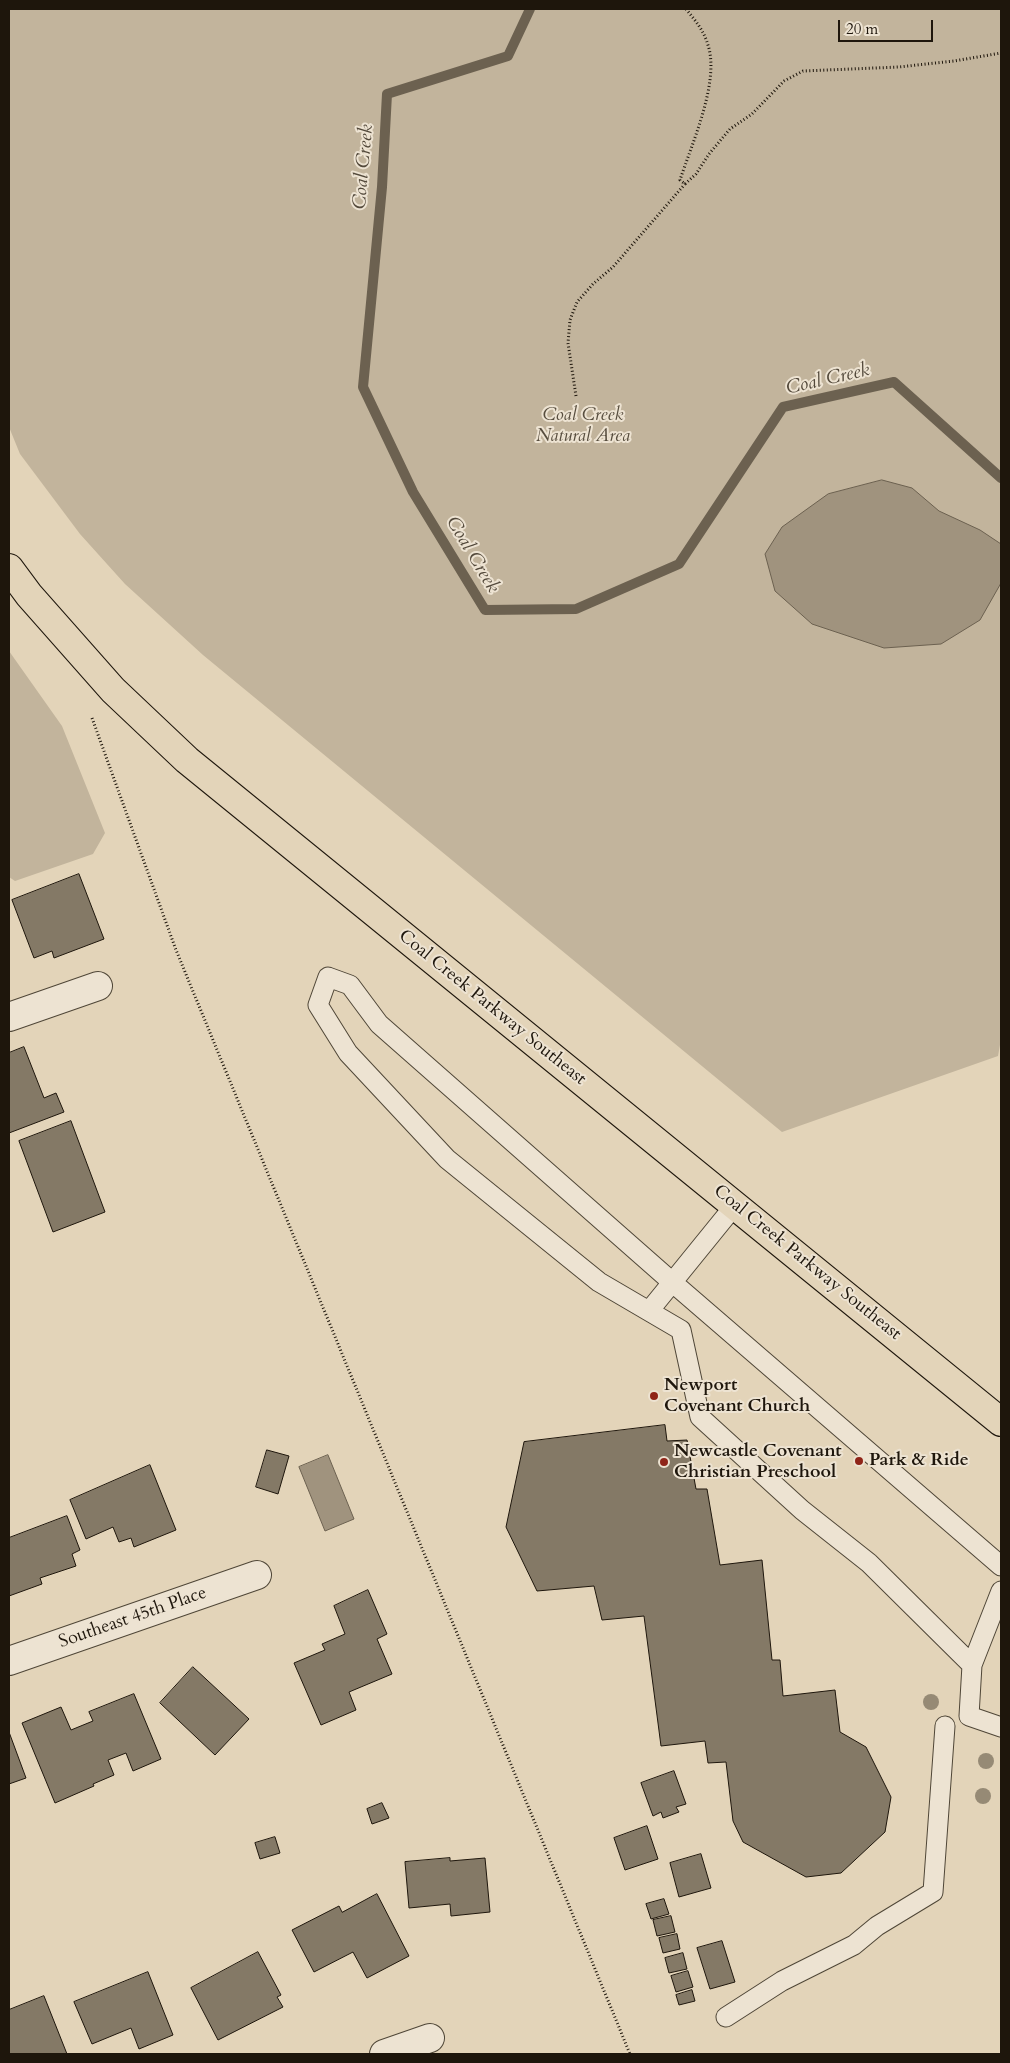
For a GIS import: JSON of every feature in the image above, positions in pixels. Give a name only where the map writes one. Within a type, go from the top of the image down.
[{"type":"main road","name":"Coal Creek Parkway Southeast","points":[[9,568],[29,595],[113,690],[187,760],[1001,1422]]},
{"type":"street","points":[[9,1018],[98,986]]},
{"type":"street","name":"Southeast 45th Place","points":[[9,1662],[257,1575]]},
{"type":"street","points":[[384,2054],[430,2038]]},
{"type":"lane","points":[[972,1665],[869,1563],[802,1510],[700,1418],[681,1330],[599,1282],[447,1158],[348,1053],[318,1005],[328,977],[350,985],[378,1024],[672,1282],[1001,1566]]},
{"type":"lane","points":[[649,1311],[735,1205]]},
{"type":"lane","points":[[1001,1591],[972,1665],[969,1716],[1001,1727]]},
{"type":"lane","points":[[726,2017],[782,1981],[854,1945],[877,1926],[933,1892],[944,1726]]},
{"type":"path","points":[[685,184],[680,180],[685,161],[697,134],[709,86],[711,59],[708,44],[699,24],[686,9]]},
{"type":"path","points":[[576,396],[568,343],[570,320],[577,302],[593,284],[614,267],[685,184],[692,179],[709,154],[730,129],[752,114],[784,80],[803,71],[899,67],[954,61],[1001,53]]},
{"type":"path","points":[[92,718],[176,950],[630,2054]]},
{"type":"green space","name":"Coal Creek Natural Area","points":[[9,9],[1001,9],[1001,1039],[998,1056],[782,1132],[203,655],[125,584],[80,534],[20,454],[9,427]]},
{"type":"green space","points":[[9,651],[62,726],[105,833],[93,854],[15,881],[9,877]]},
{"type":"shaded area","points":[[882,480],[912,488],[939,511],[980,530],[1001,544],[1001,583],[980,620],[941,644],[884,648],[812,624],[775,591],[765,554],[782,527],[828,494]]},
{"type":"shaded area","points":[[328,1455],[354,1519],[325,1531],[299,1467]]},
{"type":"building","points":[[79,874],[104,939],[54,958],[52,951],[34,958],[12,900]]},
{"type":"building","points":[[24,1047],[44,1098],[56,1093],[64,1112],[9,1133],[9,1053]]},
{"type":"building","points":[[71,1121],[105,1212],[53,1232],[19,1141]]},
{"type":"building","points":[[665,1425],[667,1441],[687,1440],[696,1489],[707,1489],[720,1565],[762,1560],[772,1660],[780,1660],[783,1696],[835,1690],[840,1732],[866,1747],[891,1797],[885,1832],[841,1873],[806,1877],[743,1842],[733,1821],[726,1762],[708,1763],[705,1741],[661,1746],[644,1616],[602,1620],[594,1586],[537,1591],[506,1527],[524,1442]]},
{"type":"building","points":[[267,1450],[289,1456],[278,1494],[256,1487]]},
{"type":"building","points":[[150,1465],[176,1530],[134,1547],[131,1538],[119,1542],[113,1527],[86,1539],[70,1500]]},
{"type":"building","points":[[67,1516],[80,1550],[72,1554],[76,1566],[40,1578],[42,1584],[9,1596],[9,1538]]},
{"type":"building","points":[[368,1590],[387,1634],[377,1639],[392,1674],[349,1692],[356,1710],[321,1725],[294,1663],[325,1650],[322,1644],[345,1634],[334,1606]]},
{"type":"building","points":[[193,1667],[249,1719],[215,1755],[160,1703]]},
{"type":"building","points":[[134,1694],[161,1759],[133,1771],[126,1753],[108,1760],[114,1775],[55,1803],[22,1723],[61,1707],[71,1730],[93,1721],[89,1712]]},
{"type":"building","points":[[9,1732],[26,1778],[9,1784]]},
{"type":"building","points":[[674,1771],[686,1804],[676,1807],[679,1812],[663,1818],[661,1812],[653,1816],[641,1783]]},
{"type":"building","points":[[382,1803],[389,1818],[372,1824],[367,1809]]},
{"type":"building","points":[[647,1826],[658,1859],[625,1870],[614,1838]]},
{"type":"building","points":[[275,1837],[280,1853],[260,1859],[255,1843]]},
{"type":"building","points":[[701,1854],[711,1888],[679,1897],[670,1863]]},
{"type":"building","points":[[450,1858],[450,1861],[485,1858],[490,1912],[451,1916],[450,1904],[409,1908],[405,1862]]},
{"type":"building","points":[[377,1894],[409,1956],[367,1978],[353,1952],[314,1972],[292,1930],[339,1906],[342,1912]]},
{"type":"building","points":[[664,1899],[669,1914],[651,1919],[646,1904]]},
{"type":"building","points":[[671,1916],[675,1932],[657,1936],[653,1920]]},
{"type":"building","points":[[677,1934],[680,1949],[663,1953],[659,1938]]},
{"type":"building","points":[[722,1941],[735,1982],[710,1989],[697,1948]]},
{"type":"building","points":[[258,1952],[281,1995],[277,1997],[283,2007],[218,2040],[191,1988]]},
{"type":"building","points":[[683,1953],[687,1969],[669,1973],[665,1958]]},
{"type":"building","points":[[688,1971],[693,1987],[676,1992],[671,1976]]},
{"type":"building","points":[[148,1972],[173,2035],[139,2049],[131,2028],[92,2044],[74,2002]]},
{"type":"building","points":[[692,1990],[695,2001],[679,2005],[676,1995]]},
{"type":"building","points":[[44,1996],[67,2054],[9,2054],[9,2010]]},
{"type":"waterway","name":"Coal Creek","points":[[530,9],[508,56],[387,94],[382,187],[363,387],[413,492],[485,610],[576,609],[679,564],[783,407],[894,382],[1001,478]]},
{"type":"place","name":"Newport Covenant Church","points":[[654,1396]]},
{"type":"place","name":"Park & Ride","points":[[859,1461]]},
{"type":"place","name":"Newcastle Covenant Christian Preschool","points":[[664,1462]]}]
